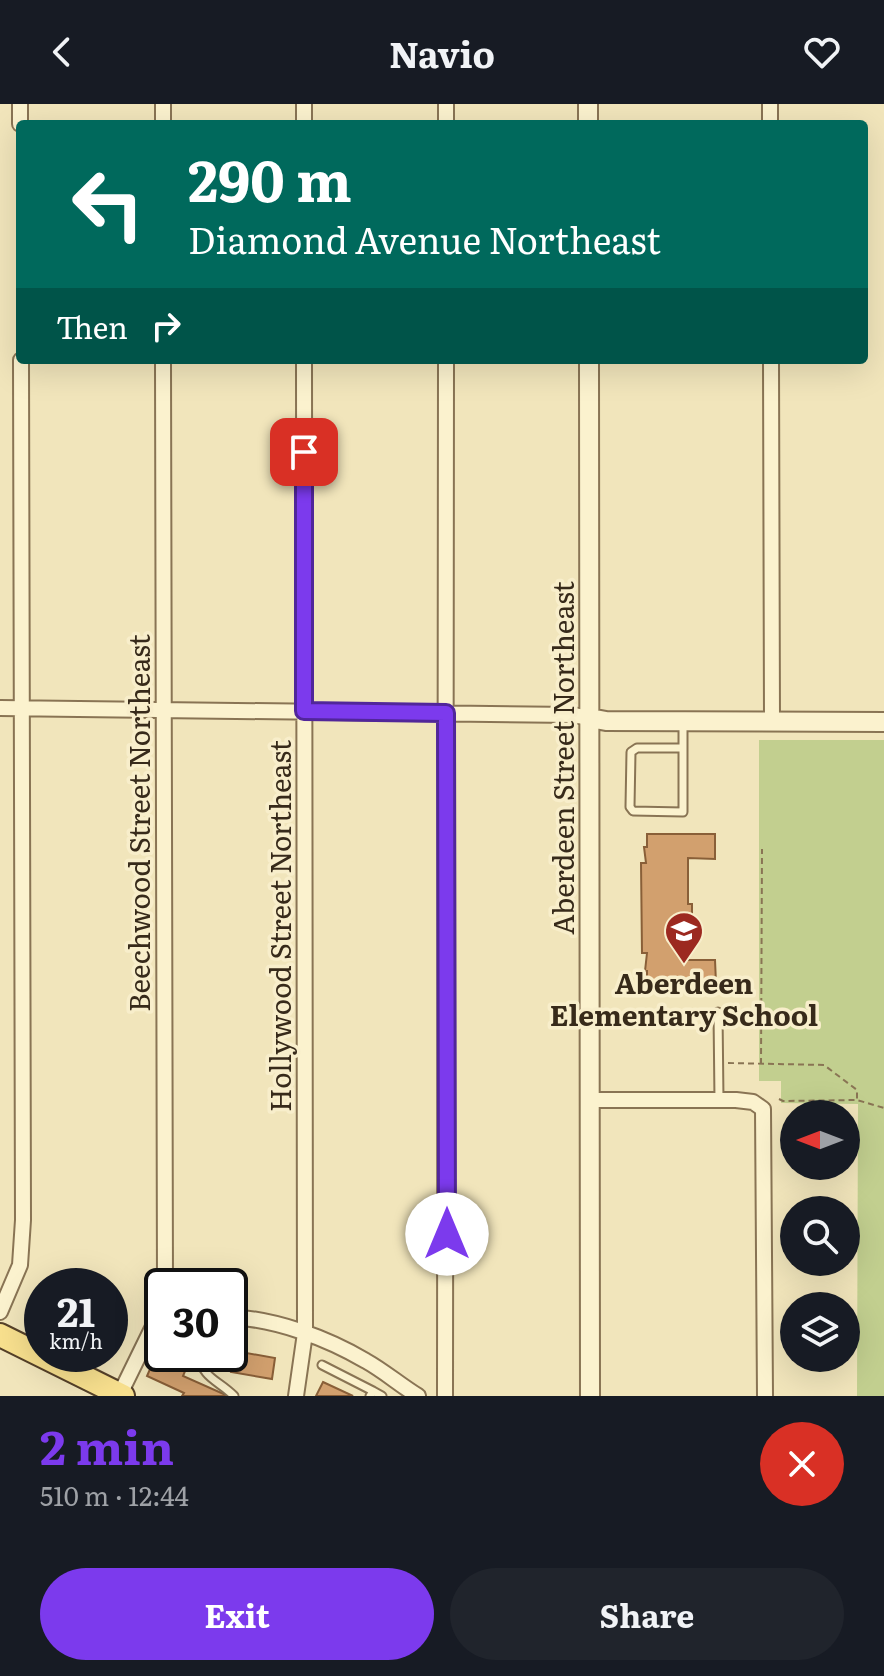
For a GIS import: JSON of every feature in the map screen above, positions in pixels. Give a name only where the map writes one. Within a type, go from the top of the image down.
[{"type":"main road","points":[[0,1335],[121,1395]]},
{"type":"street","points":[[0,1312],[20,1265],[23,1220],[21,364]]},
{"type":"street","name":"Beechwood Street Northeast","points":[[163,364],[165,1268]]},
{"type":"street","name":"Hollywood Street Northeast","points":[[296,1396],[305,1333],[304,364]]},
{"type":"street","points":[[445,1396],[446,364]]},
{"type":"street","name":"Aberdeen Street Northeast","points":[[589,364],[590,1396]]},
{"type":"street","points":[[771,364],[772,721]]},
{"type":"street","points":[[0,708],[573,715],[606,721],[884,722]]},
{"type":"street","points":[[590,1100],[719,1100],[753,1102],[761,1106],[764,1112],[765,1396]]},
{"type":"street","points":[[248,1318],[260,1318],[305,1333],[367,1361],[418,1396]]},
{"type":"street","points":[[121,1395],[144,1348]]},
{"type":"lane","points":[[683,721],[683,748],[683,812],[633,811],[630,807],[631,752],[637,748],[683,748]]},
{"type":"lane","points":[[718,1012],[719,1100]]},
{"type":"lane","points":[[322,1365],[382,1396]]},
{"type":"lane","points":[[204,1372],[234,1396]]},
{"type":"path","points":[[761,1064],[762,849]]},
{"type":"path","points":[[719,1063],[824,1065],[857,1090],[857,1100],[779,1099]]},
{"type":"path","points":[[860,1101],[884,1108]]},
{"type":"green space","points":[[759,740],[884,740],[884,1396],[857,1396],[857,1372],[860,1372],[860,1292],[857,1292],[857,1276],[860,1276],[860,1100],[781,1100],[781,1081],[759,1081]]},
{"type":"building","name":"Aberdeen Elementary School","points":[[647,834],[715,834],[715,859],[688,858],[688,904],[692,904],[692,915],[688,915],[688,960],[715,960],[716,983],[647,984],[647,953],[642,953],[641,863],[646,863],[644,847],[647,847]]},
{"type":"building","points":[[248,1353],[275,1358],[272,1379],[231,1372],[248,1372]]},
{"type":"building","points":[[149,1372],[185,1372],[183,1376],[228,1396],[182,1396],[184,1393],[147,1376]]},
{"type":"building","points":[[323,1382],[353,1396],[316,1396]]},
{"type":"place","name":"Aberdeen Elementary School","points":[[684,965]]},
{"type":"route","points":[[304,452],[304,711],[446,713],[447,1234]]}]
